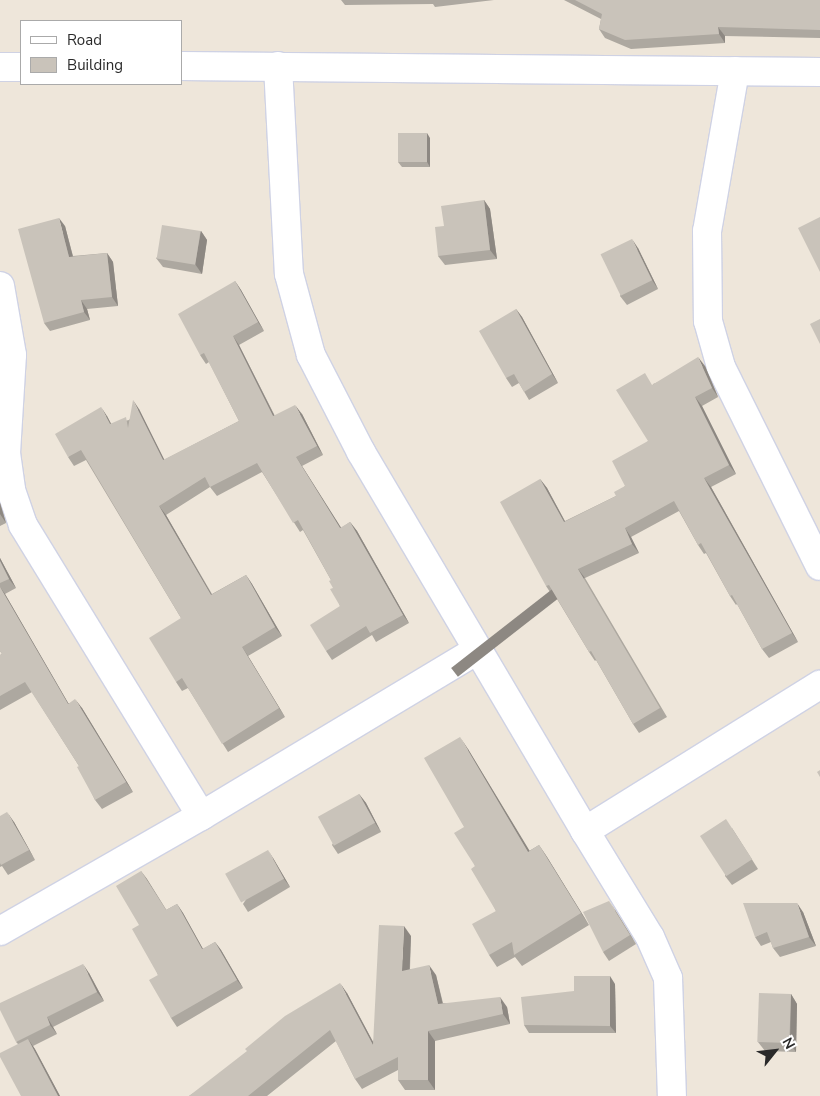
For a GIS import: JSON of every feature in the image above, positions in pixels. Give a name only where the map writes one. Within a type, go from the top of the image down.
[{"type":"street","points":[[182,66],[820,72]]},
{"type":"street","points":[[278,66],[288,274],[311,355],[361,452],[476,651],[650,936],[668,978],[672,1096]]},
{"type":"street","points":[[0,67],[20,67]]},
{"type":"street","points":[[735,71],[707,231],[708,321],[721,367],[820,566]]},
{"type":"street","points":[[0,286],[12,355],[6,453],[11,490],[23,525],[201,816]]},
{"type":"street","points":[[0,931],[201,816],[476,651]]},
{"type":"street","points":[[585,831],[820,685]]},
{"type":"building","points":[[575,0],[820,0],[820,30],[718,27],[719,34],[625,40],[599,29],[602,14]]},
{"type":"building","points":[[398,133],[427,133],[427,162],[398,162]]},
{"type":"building","points":[[484,200],[490,250],[438,256],[435,227],[444,226],[441,206]]},
{"type":"building","points":[[820,217],[820,272],[798,228]]},
{"type":"building","points":[[59,218],[69,257],[107,253],[112,297],[81,300],[84,312],[44,323],[18,229]]},
{"type":"building","points":[[162,225],[201,231],[195,265],[157,259]]},
{"type":"building","points":[[632,239],[652,280],[621,296],[601,254]]},
{"type":"building","points":[[235,281],[258,322],[233,336],[273,416],[295,405],[317,446],[296,457],[340,528],[350,522],[403,615],[370,633],[366,626],[326,651],[310,625],[340,606],[330,589],[333,588],[329,581],[331,580],[298,520],[293,523],[257,463],[210,487],[205,477],[159,506],[211,595],[246,575],[275,627],[242,647],[279,708],[222,744],[182,678],[176,682],[149,638],[181,618],[81,450],[68,457],[55,434],[101,407],[110,424],[126,417],[128,428],[133,400],[163,460],[239,421],[204,353],[200,355],[178,314]]},
{"type":"building","points":[[516,309],[552,374],[524,392],[514,374],[506,378],[479,331]]},
{"type":"building","points":[[820,319],[820,344],[810,324]]},
{"type":"building","points":[[698,357],[712,388],[695,397],[729,465],[704,478],[792,633],[762,649],[701,543],[698,545],[674,501],[625,528],[632,544],[578,569],[660,708],[633,724],[591,651],[589,652],[549,585],[546,586],[500,502],[540,479],[564,522],[616,496],[614,492],[625,486],[612,461],[648,441],[616,390],[645,373],[652,385]]},
{"type":"building","points":[[0,561],[9,579],[0,583]]},
{"type":"building","points":[[0,587],[68,704],[75,699],[126,782],[95,800],[77,767],[79,766],[25,682],[0,696],[0,655],[2,654],[0,651]]},
{"type":"building","points":[[460,737],[528,852],[539,845],[581,913],[514,955],[512,942],[489,955],[472,924],[496,911],[471,869],[475,866],[454,833],[464,827],[424,758]]},
{"type":"building","points":[[359,794],[375,823],[334,846],[318,817]]},
{"type":"building","points":[[7,812],[29,850],[1,865],[0,816]]},
{"type":"building","points":[[726,819],[752,859],[726,876],[700,836]]},
{"type":"building","points":[[268,850],[284,879],[241,903],[225,874]]},
{"type":"building","points":[[141,871],[166,910],[177,904],[202,949],[215,942],[237,980],[171,1018],[149,980],[158,975],[132,929],[139,925],[116,886]]},
{"type":"building","points":[[609,901],[630,935],[603,952],[583,912]]},
{"type":"building","points":[[743,903],[797,903],[809,937],[773,948],[767,932],[755,937]]},
{"type":"building","points":[[379,925],[404,926],[402,971],[429,965],[438,1004],[500,997],[503,1014],[428,1031],[428,1080],[398,1080],[398,1057],[355,1079],[330,1030],[248,1096],[189,1096],[247,1051],[245,1049],[285,1016],[340,983],[373,1045]]},
{"type":"building","points":[[83,964],[97,992],[47,1017],[50,1025],[16,1042],[0,1010],[0,1003]]},
{"type":"building","points":[[574,976],[610,976],[610,1026],[524,1025],[521,997],[574,991]]},
{"type":"building","points":[[759,993],[791,994],[789,1043],[757,1042]]},
{"type":"building","points":[[28,1039],[58,1096],[21,1096],[0,1057],[0,1053]]}]
